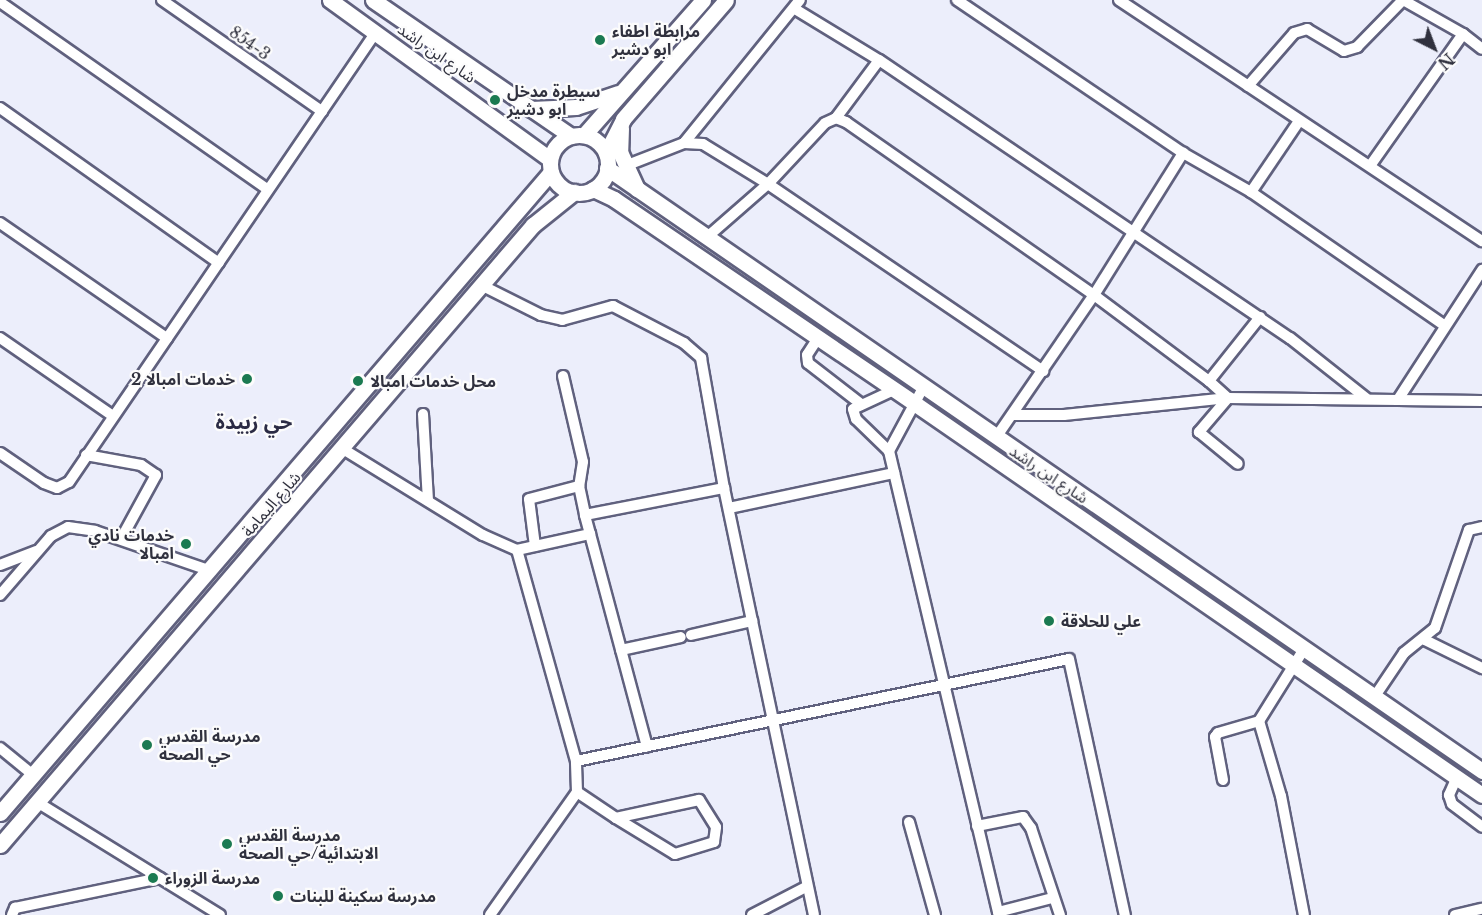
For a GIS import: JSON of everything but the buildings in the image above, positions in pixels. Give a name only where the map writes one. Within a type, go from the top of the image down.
[{"type":"main road","name":"شارع ابن راشد","points":[[330,0],[376,32],[551,165]]},
{"type":"main road","name":"شارع ابن راشد","points":[[373,0],[531,109],[577,135]]},
{"type":"main road","points":[[703,0],[630,85],[577,135],[555,147],[551,165],[562,187],[574,192],[593,189],[607,168],[606,153],[623,119],[726,0]]},
{"type":"main road","points":[[531,109],[593,104],[630,85]]},
{"type":"main road","points":[[623,119],[619,141],[625,166],[639,192]]},
{"type":"main road","points":[[577,135],[597,141],[606,153]]},
{"type":"main road","name":"شارع اليمامة","points":[[0,813],[211,571],[551,165]]},
{"type":"main road","name":"شارع ابن راشد","points":[[607,168],[1482,771]]},
{"type":"main road","name":"شارع ابن راشد","points":[[593,189],[614,199],[914,403],[1295,663],[1482,795]]},
{"type":"main road","name":"شارع اليمامة","points":[[0,845],[343,449],[533,225],[574,192]]},
{"type":"main road","points":[[164,624],[180,637]]},
{"type":"street","name":"854-3","points":[[162,0],[322,111]]},
{"type":"street","points":[[957,0],[1183,153],[1251,192],[1444,325]]},
{"type":"street","points":[[1119,0],[1482,241]]},
{"type":"street","points":[[1248,86],[1294,33],[1307,29],[1344,51],[1357,47],[1403,0],[1463,34],[1482,49]]},
{"type":"street","points":[[0,2],[267,189]]},
{"type":"street","points":[[684,142],[798,4],[1260,317],[1366,398]]},
{"type":"street","points":[[0,453],[44,483],[57,488],[69,482],[376,32]]},
{"type":"street","points":[[1370,166],[1463,34]]},
{"type":"street","points":[[706,238],[768,184],[825,123],[836,118],[879,60]]},
{"type":"street","points":[[0,108],[219,263]]},
{"type":"street","points":[[836,118],[1094,295],[1209,381],[1228,398]]},
{"type":"street","points":[[1251,192],[1299,121]]},
{"type":"street","points":[[625,166],[684,142],[703,144],[768,184],[1043,371]]},
{"type":"street","points":[[997,436],[1094,295],[1131,231],[1183,153]]},
{"type":"street","points":[[0,223],[167,338]]},
{"type":"street","points":[[1399,398],[1444,325],[1482,270]]},
{"type":"street","points":[[482,285],[541,315],[562,320],[613,306],[693,351],[701,358],[724,488],[806,887],[814,915]]},
{"type":"street","points":[[1209,381],[1260,317]]},
{"type":"street","points":[[0,338],[113,416]]},
{"type":"street","points":[[818,338],[807,356],[808,363],[861,404]]},
{"type":"street","points":[[563,376],[583,462],[579,486],[585,515],[647,747]]},
{"type":"street","points":[[890,451],[924,386]]},
{"type":"street","points":[[894,390],[861,404],[853,409],[853,414],[890,451],[942,684],[998,913],[1052,898]]},
{"type":"street","points":[[1012,415],[1064,415],[1228,398],[1399,398],[1482,401]]},
{"type":"street","points":[[1228,398],[1198,429],[1238,464]]},
{"type":"street","points":[[423,414],[428,501]]},
{"type":"street","points":[[343,449],[483,535],[517,550],[590,534]]},
{"type":"street","points":[[87,455],[141,465],[156,476],[121,539]]},
{"type":"street","points":[[729,508],[894,473]]},
{"type":"street","points":[[535,546],[529,499],[579,486]]},
{"type":"street","points":[[585,515],[724,488]]},
{"type":"street","points":[[0,595],[51,536],[68,527],[121,539],[211,571]]},
{"type":"street","points":[[1375,696],[1409,647],[1425,640],[1435,628],[1469,530],[1482,527]]},
{"type":"street","points":[[0,565],[39,550]]},
{"type":"street","points":[[492,915],[577,792],[576,761],[517,550]]},
{"type":"street","points":[[621,650],[752,621]]},
{"type":"street","points":[[1425,640],[1482,668]]},
{"type":"street","points":[[1222,780],[1215,750],[1218,733],[1258,721],[1304,649]]},
{"type":"street","points":[[576,761],[1069,659],[1125,915]]},
{"type":"street","points":[[1258,721],[1281,796],[1304,915]]},
{"type":"street","points":[[0,748],[32,774]]},
{"type":"street","points":[[1457,777],[1449,795],[1452,804],[1482,827]]},
{"type":"street","points":[[577,792],[616,818],[675,854],[714,842],[716,827],[699,800],[616,818]]},
{"type":"street","points":[[37,802],[220,915]]},
{"type":"street","points":[[977,826],[1016,815],[1023,817],[1031,828],[1052,898],[1060,915]]},
{"type":"street","points":[[909,822],[935,915]]},
{"type":"street","points":[[12,915],[15,908],[160,878]]},
{"type":"street","points":[[752,915],[806,887]]},
{"type":"street","points":[[1455,915],[1482,909]]},
{"type":"place","name":"مرابطة اطفاء ابو دشير","points":[[600,40]]},
{"type":"place","name":"سيطرة مدخل ابو دشير","points":[[495,100]]},
{"type":"place","name":"خدمات امبالا 2","points":[[247,379]]},
{"type":"place","name":"محل خدمات امبالا","points":[[358,381]]},
{"type":"place","name":"خدمات نادي امبالا","points":[[186,544]]},
{"type":"place","name":"علي للحلاقة","points":[[1049,621]]},
{"type":"place","name":"مدرسة القدس حي الصحة","points":[[147,745]]},
{"type":"place","name":"مدرسة القدس الابتدائية/حي الصحة","points":[[227,844]]},
{"type":"place","name":"مدرسة الزوراء","points":[[153,878]]},
{"type":"place","name":"مدرسة سكينة للبنات","points":[[278,896]]},
{"type":"district","name":"حي زبيدة","points":[[254,422]]}]
